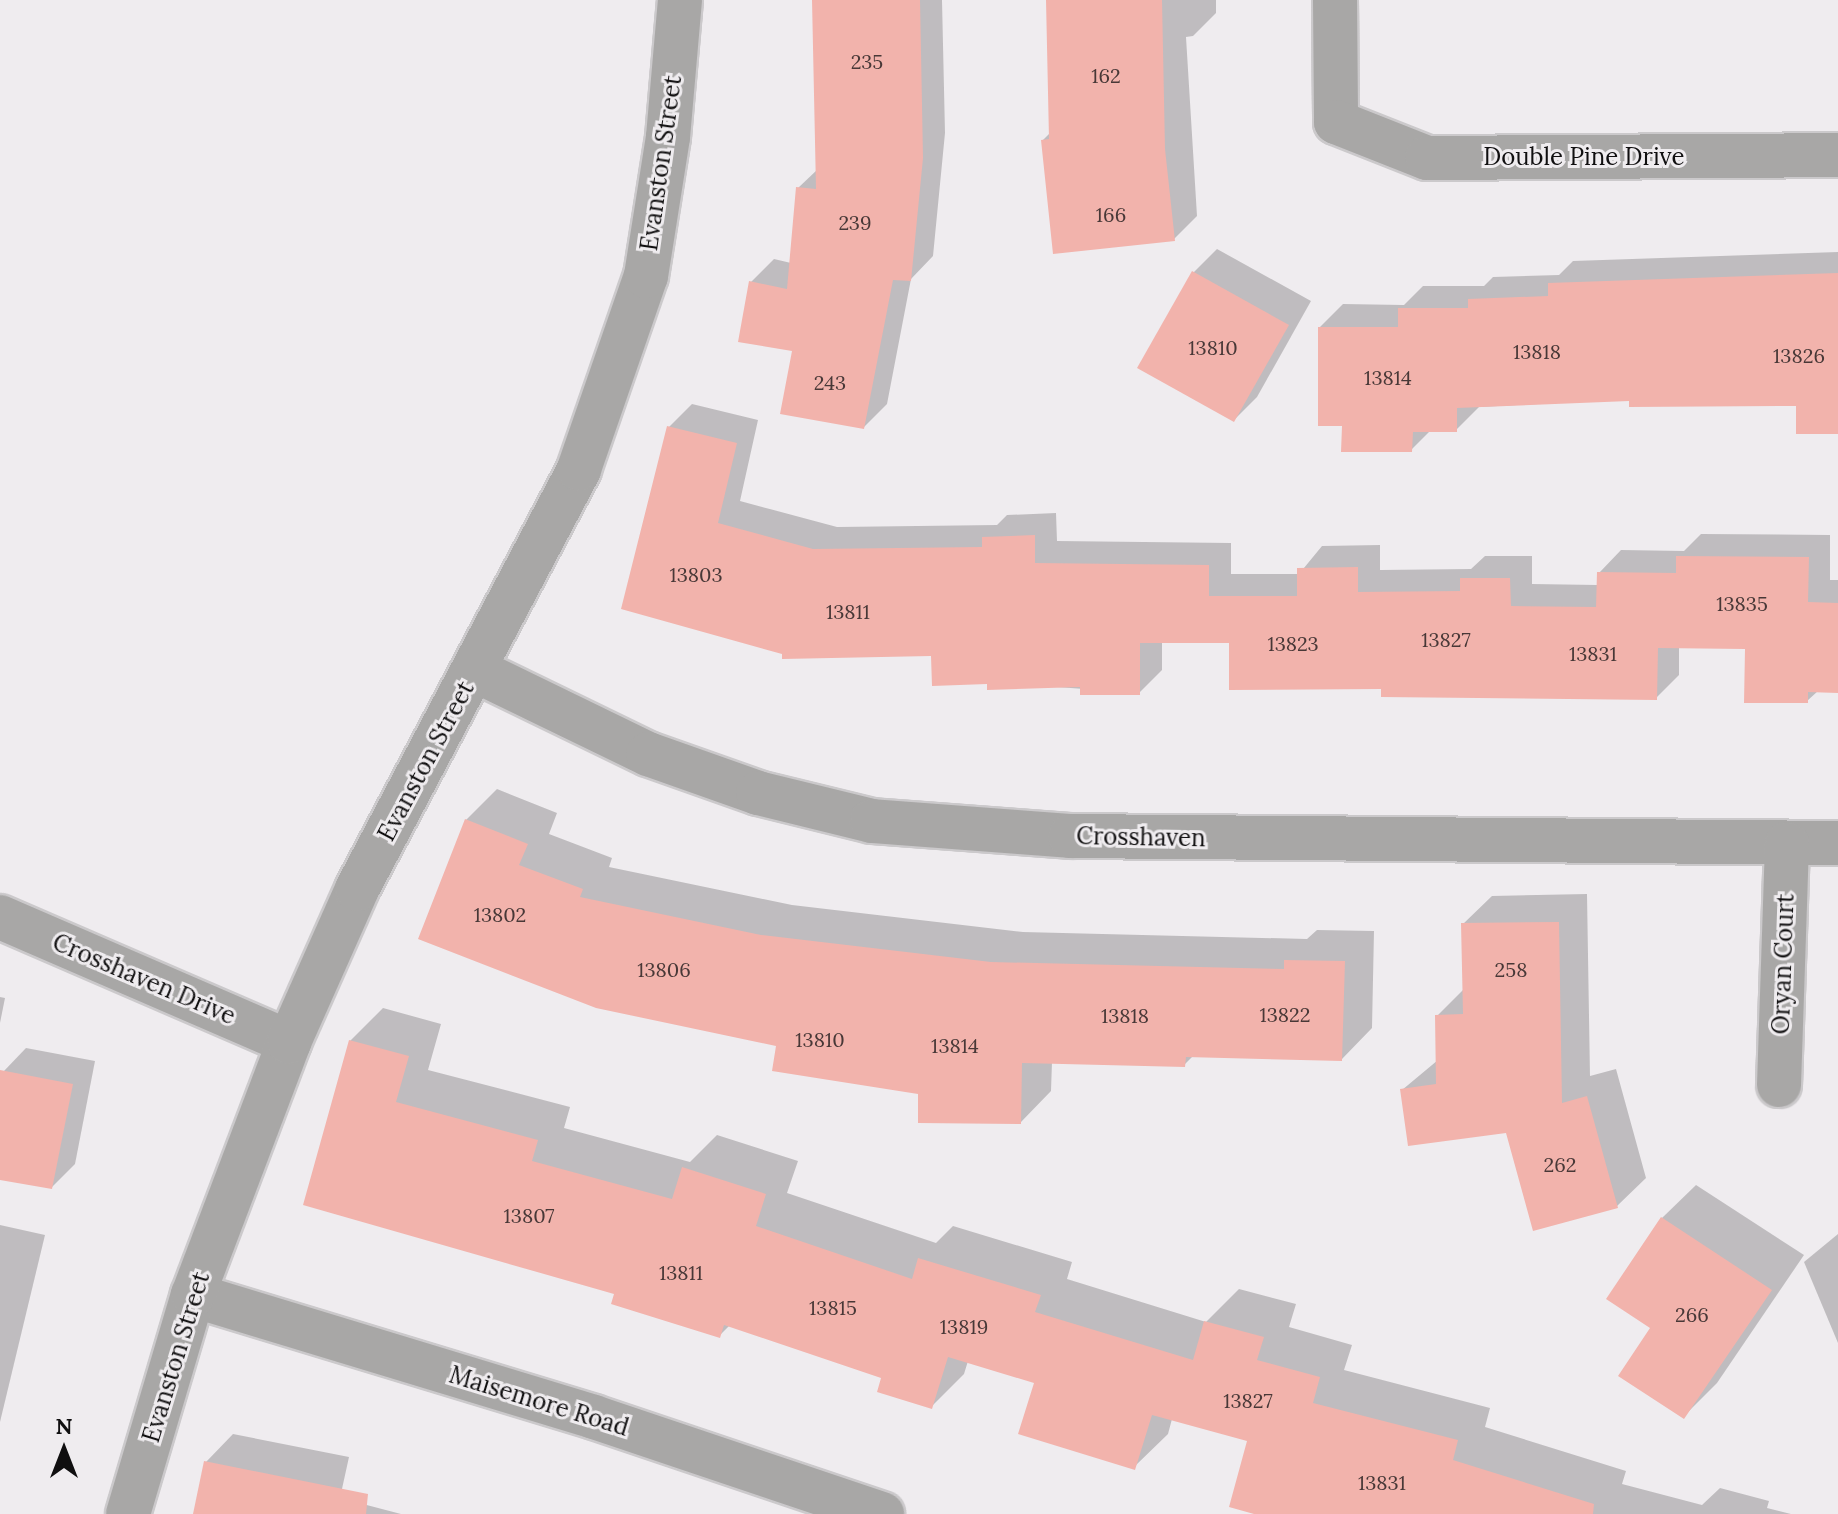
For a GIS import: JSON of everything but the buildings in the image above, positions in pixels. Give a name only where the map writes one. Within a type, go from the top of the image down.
[{"type":"street","name":"Evanston Street","points":[[128,1514],[193,1295],[289,1042],[357,889],[579,469],[646,276],[668,137],[680,0]]},
{"type":"street","name":"Double Pine Drive","points":[[1335,0],[1336,122],[1427,158],[1838,155]]},
{"type":"street","name":"Crosshaven","points":[[475,670],[648,754],[758,793],[872,821],[1070,836],[1838,843]]},
{"type":"street","name":"Oryan Court","points":[[1779,1085],[1787,844]]},
{"type":"street","name":"Crosshaven Drive","points":[[0,917],[289,1042]]},
{"type":"street","name":"Maisemore Road","points":[[193,1295],[594,1417],[882,1514]]}]
